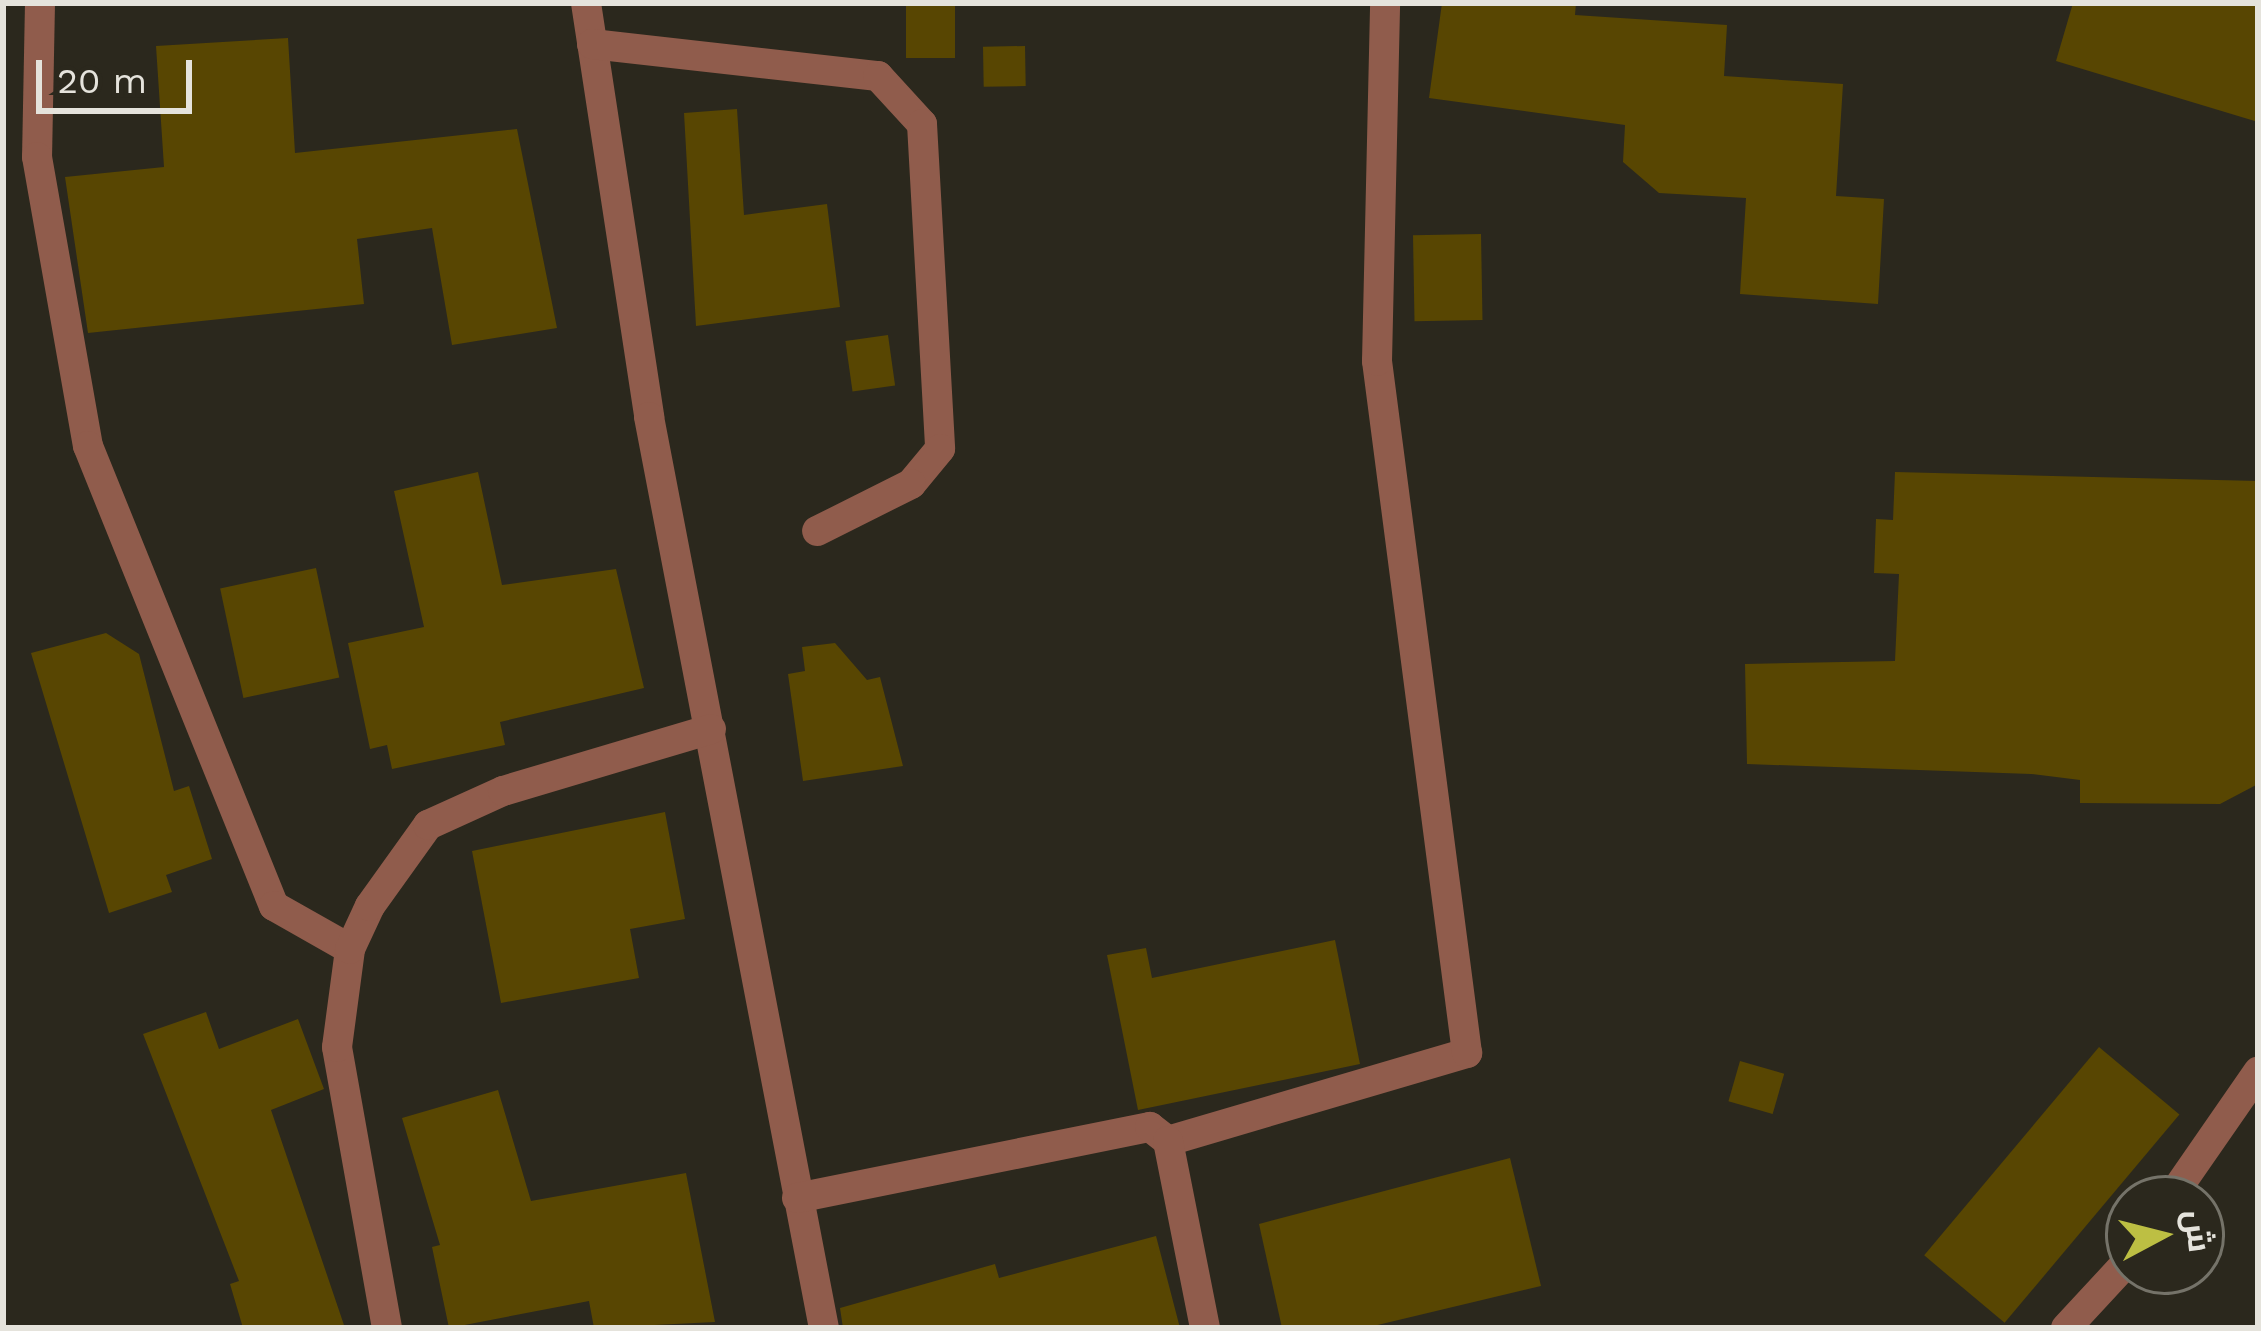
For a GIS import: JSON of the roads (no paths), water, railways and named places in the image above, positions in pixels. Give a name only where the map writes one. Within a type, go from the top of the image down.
[{"type":"street","points":[[40,3],[37,157],[88,446],[274,906],[350,949]]},
{"type":"street","points":[[586,3],[711,729],[824,1328]]},
{"type":"street","points":[[1168,1141],[1467,1053],[1377,362],[1385,3]]},
{"type":"street","points":[[592,44],[878,76],[922,124],[940,449],[911,484],[817,531]]},
{"type":"street","points":[[387,1328],[340,1109],[350,949],[428,825],[503,791],[711,729]]},
{"type":"street","points":[[2187,1175],[2258,1072]]},
{"type":"street","points":[[796,1198],[1150,1127],[1168,1141],[1205,1328]]},
{"type":"street","points":[[2066,1328],[2105,1286]]}]
